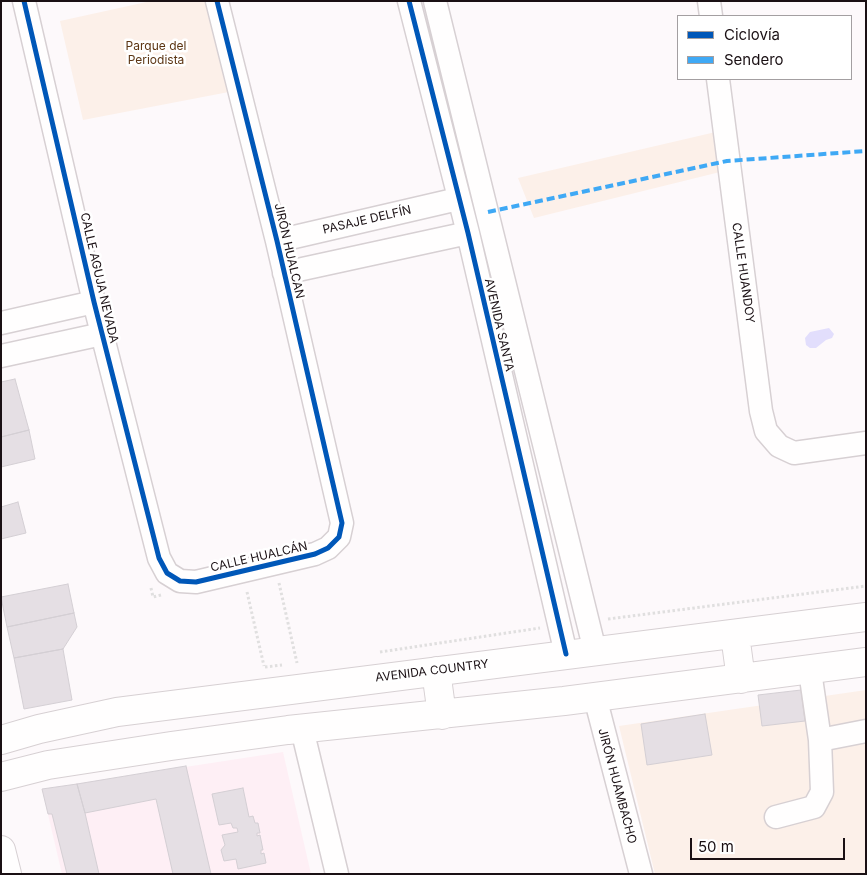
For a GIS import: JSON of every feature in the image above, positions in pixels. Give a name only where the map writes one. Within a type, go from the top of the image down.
[{"type":"main road","name":"AVENIDA COUNTRY","points":[[1,740],[39,729],[117,712],[866,617]]},
{"type":"main road","points":[[735,635],[741,679]]},
{"type":"main road","points":[[1,777],[48,765],[133,751],[302,729],[442,715],[810,671],[866,662]]},
{"type":"main road","points":[[436,671],[442,715]]},
{"type":"main road","points":[[1,850],[7,874]]},
{"type":"street","name":"CALLE AGUJA NEVADA","points":[[24,1],[94,302],[159,558]]},
{"type":"street","name":"JIRÓN HUALCAN","points":[[217,1],[277,241],[339,507]]},
{"type":"street","name":"AVENIDA SANTA","points":[[409,1],[468,233],[566,654]]},
{"type":"street","name":"AVENIDA SANTA","points":[[435,1],[595,651]]},
{"type":"street","points":[[709,1],[711,15]]},
{"type":"street","name":"CALLE HUANDOY","points":[[718,80],[761,411],[766,431],[779,446],[794,453],[866,443]]},
{"type":"street","name":"PASAJE DELFÍN","points":[[277,241],[458,199]]},
{"type":"street","points":[[284,273],[468,233]]},
{"type":"street","points":[[1,323],[94,302]]},
{"type":"street","points":[[1,356],[102,334]]},
{"type":"street","name":"CALLE HUALCÁN","points":[[159,558],[167,573],[180,581],[196,582],[315,554],[328,548],[339,537],[342,523],[339,507]]},
{"type":"street","points":[[776,817],[814,807],[822,792],[820,740],[810,671]]},
{"type":"street","name":"JIRÓN HUAMBACHO","points":[[595,697],[641,874]]},
{"type":"street","points":[[302,729],[337,874]]},
{"type":"street","points":[[820,740],[866,731]]},
{"type":"path","points":[[274,563],[296,664],[305,662]]},
{"type":"path","points":[[242,571],[264,666]]},
{"type":"path","points":[[607,619],[866,586]]},
{"type":"path","points":[[376,653],[545,627]]},
{"type":"shaded area","points":[[829,328],[834,334],[832,338],[816,348],[810,348],[806,345],[805,338],[810,332]]},
{"type":"shaded area","points":[[283,752],[311,874],[62,874],[42,789]]},
{"type":"green space","name":"Parque del Periodista","points":[[151,1],[213,1],[234,91],[83,120],[60,21]]},
{"type":"green space","points":[[720,131],[720,172],[534,218],[518,178]]},
{"type":"green space","points":[[866,690],[866,874],[655,874],[619,726]]},
{"type":"building","points":[[15,379],[29,430],[1,437],[1,382]]},
{"type":"building","points":[[29,430],[35,459],[1,467],[1,437]]},
{"type":"building","points":[[18,502],[26,533],[1,539],[1,507]]},
{"type":"building","points":[[68,584],[74,613],[7,627],[1,597]]},
{"type":"building","points":[[74,613],[77,627],[63,649],[14,658],[7,627]]},
{"type":"building","points":[[63,649],[72,700],[24,709],[14,658]]},
{"type":"building","points":[[801,690],[805,721],[762,726],[758,695]]},
{"type":"building","points":[[705,714],[712,755],[647,765],[641,724]]},
{"type":"building","points":[[186,766],[211,874],[173,874],[156,799],[85,813],[77,784]]},
{"type":"building","points":[[77,784],[99,874],[67,874],[52,814],[48,814],[42,789]]},
{"type":"building","points":[[243,788],[249,817],[253,816],[255,823],[258,823],[260,833],[257,833],[257,836],[260,835],[263,850],[261,850],[261,854],[264,853],[266,863],[238,869],[236,859],[224,861],[221,850],[225,845],[222,835],[238,832],[237,828],[233,828],[231,823],[219,825],[212,794]]},
{"type":"marked path","points":[[488,212],[727,161],[866,151]]},
{"type":"cycle path","points":[[24,1],[94,302],[159,558],[167,573],[180,581],[196,582],[315,554],[328,548],[339,537],[342,523],[277,241],[217,1]]},
{"type":"cycle path","points":[[409,1],[468,233],[566,654]]}]
